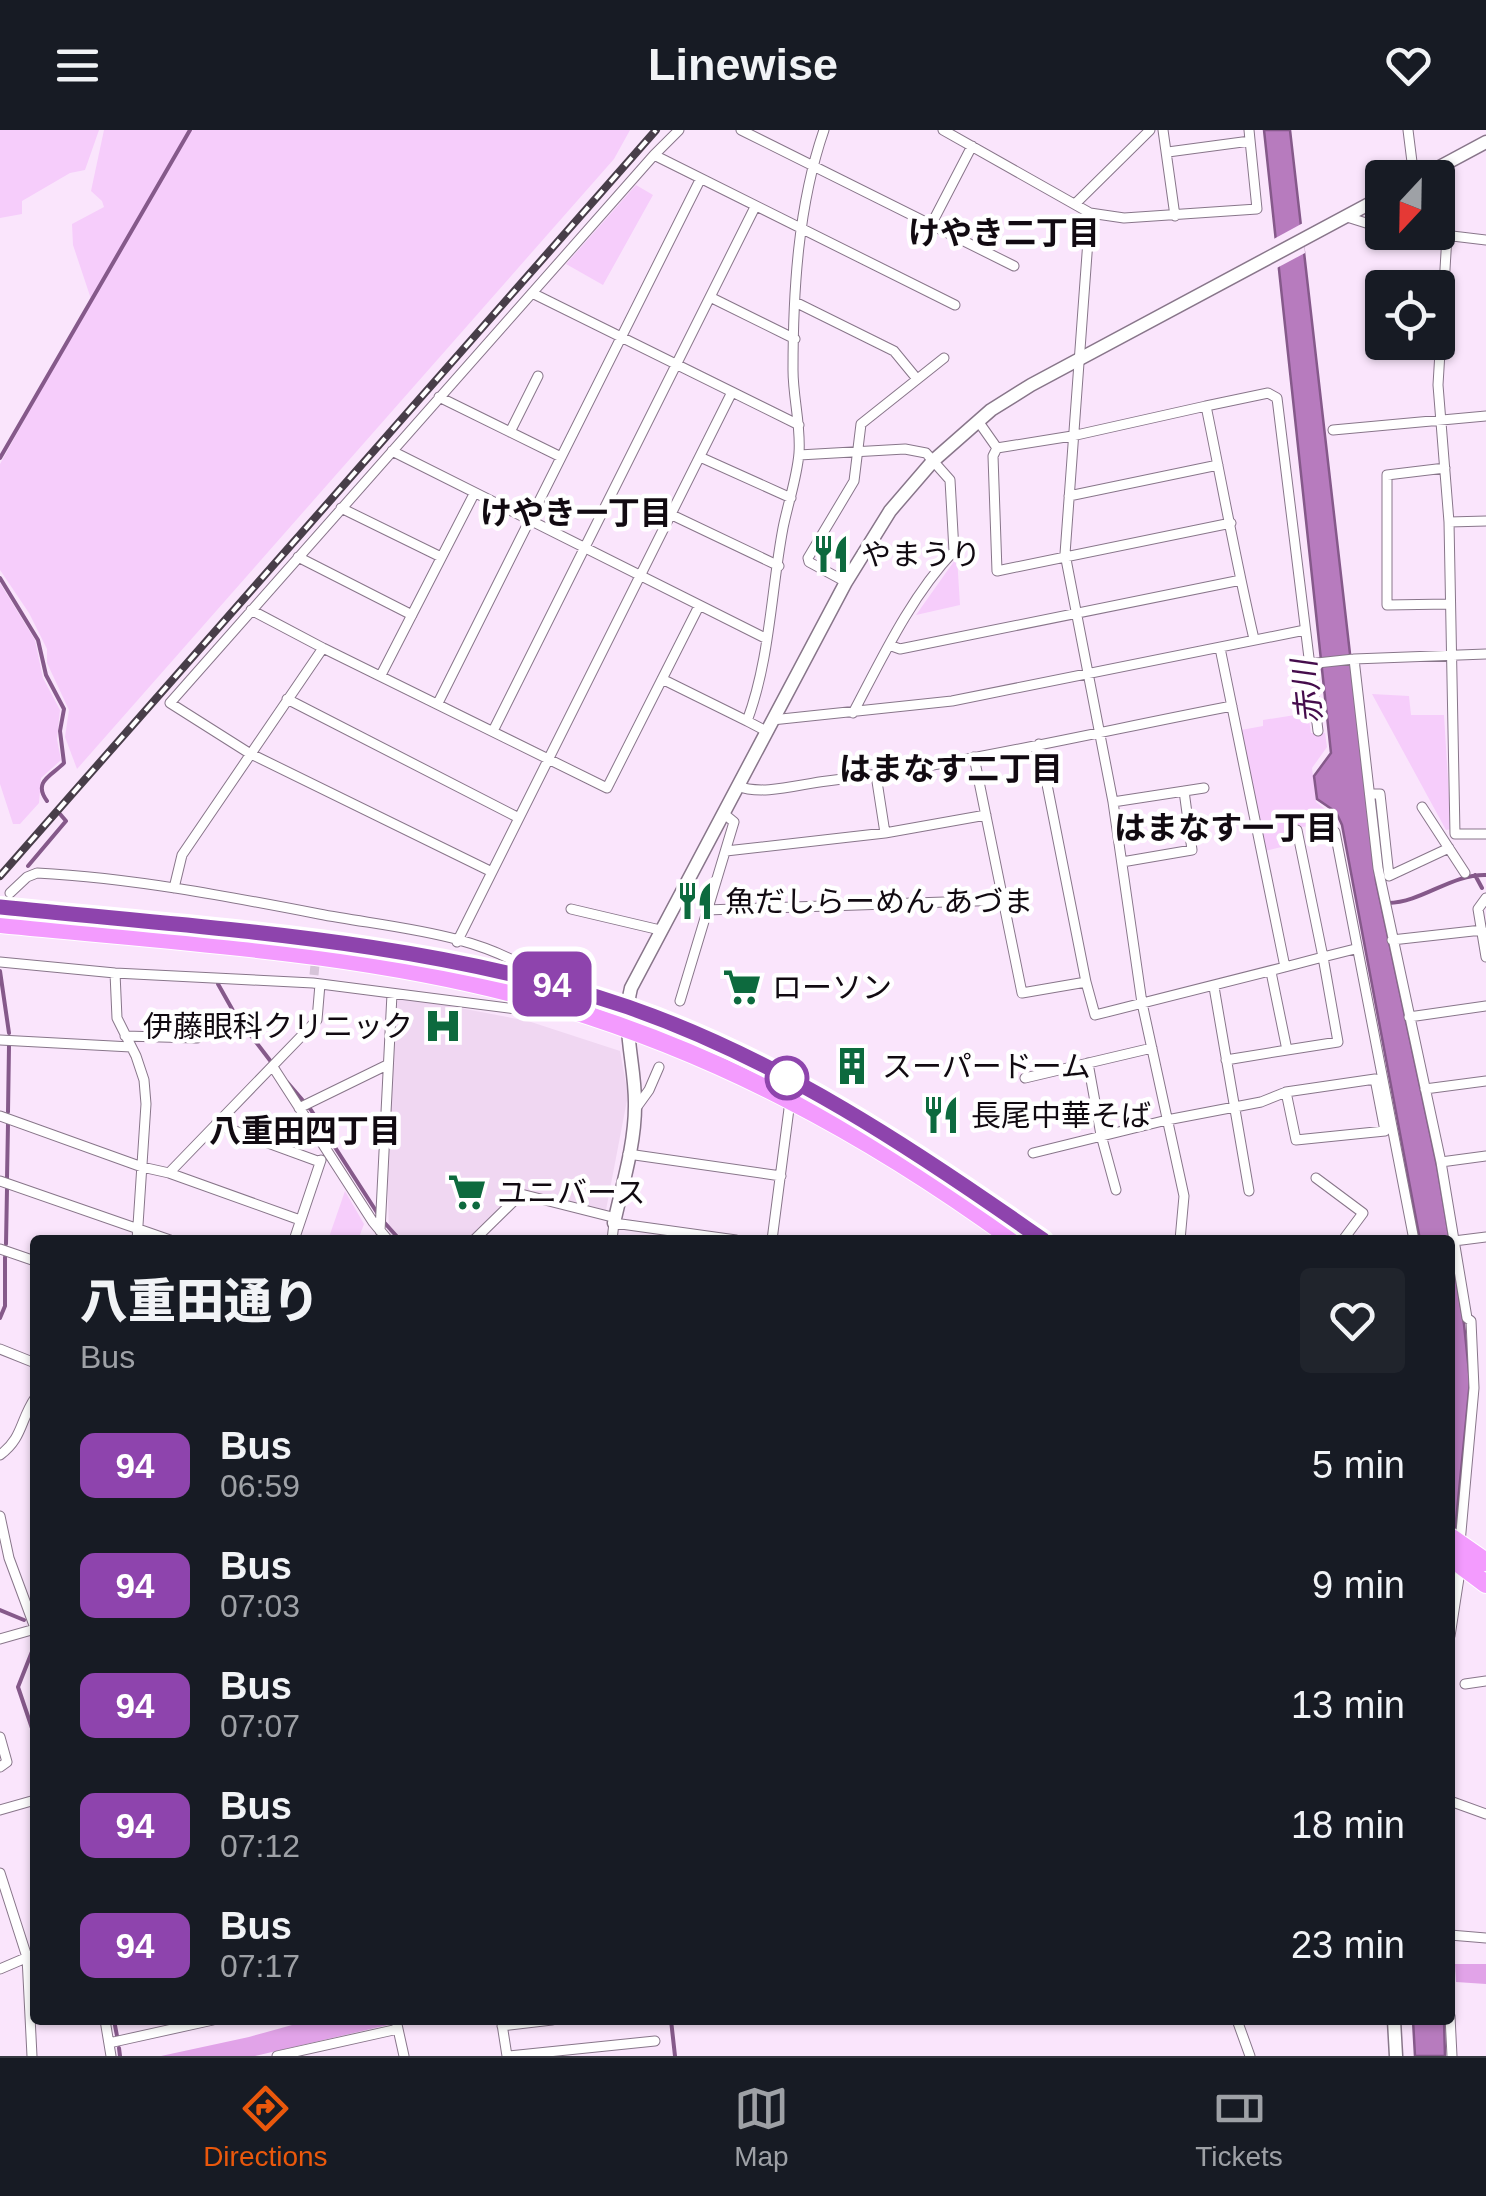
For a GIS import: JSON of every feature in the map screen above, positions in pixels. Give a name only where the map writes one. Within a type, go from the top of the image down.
[{"type":"highway","points":[[5,900],[440,959],[550,983],[626,1007],[715,1043],[820,1096],[924,1158],[1036,1235]]},
{"type":"highway","points":[[0,924],[321,958],[438,977],[552,1004],[627,1029],[790,1098],[911,1168],[1007,1235]]},
{"type":"highway","points":[[1456,1549],[1486,1562]]},
{"type":"highway","points":[[1456,1549],[1486,1584]]},
{"type":"street","points":[[492,872],[250,753],[170,703],[679,130]]},
{"type":"street","points":[[741,130],[1014,266]]},
{"type":"street","points":[[746,721],[754,703],[774,609],[799,455],[792,373],[796,302],[812,165],[824,130]]},
{"type":"street","points":[[947,130],[1090,213],[1124,218],[1258,209],[1250,135],[1168,152]]},
{"type":"street","points":[[1074,204],[1150,130]]},
{"type":"street","points":[[1162,130],[1175,216]]},
{"type":"street","points":[[1408,130],[1413,160]]},
{"type":"street","points":[[1451,160],[1486,142]]},
{"type":"street","points":[[931,225],[972,146]]},
{"type":"street","points":[[654,155],[954,304]]},
{"type":"street","points":[[438,703],[700,180]]},
{"type":"street","points":[[493,731],[755,206]]},
{"type":"street","points":[[613,1235],[636,1108],[626,1007],[631,988],[846,582],[890,511],[933,461],[978,421],[1081,356],[1365,207]]},
{"type":"street","points":[[1090,213],[1066,554],[1100,731],[1142,1003],[1184,1196],[1180,1235]]},
{"type":"street","points":[[1347,217],[1365,225]]},
{"type":"street","points":[[1455,237],[1486,240]]},
{"type":"street","points":[[1446,250],[1438,384],[1449,522],[1456,834],[1486,834]]},
{"type":"street","points":[[532,293],[799,425]]},
{"type":"street","points":[[710,297],[795,339]]},
{"type":"street","points":[[796,302],[894,350],[918,379]]},
{"type":"street","points":[[846,582],[808,558],[854,481],[862,424],[944,358]]},
{"type":"street","points":[[510,432],[538,376]]},
{"type":"street","points":[[457,942],[732,392]]},
{"type":"street","points":[[997,448],[1072,436],[1268,393],[1277,398],[1318,731]]},
{"type":"street","points":[[439,397],[561,457]]},
{"type":"street","points":[[1206,406],[1254,639]]},
{"type":"street","points":[[1334,430],[1486,416]]},
{"type":"street","points":[[978,421],[997,448]]},
{"type":"street","points":[[799,455],[905,448],[926,453],[950,480],[954,551],[889,646],[853,713]]},
{"type":"street","points":[[997,448],[997,570],[1230,523]]},
{"type":"street","points":[[392,451],[765,638]]},
{"type":"street","points":[[700,457],[790,498]]},
{"type":"street","points":[[1069,496],[1218,465]]},
{"type":"street","points":[[1445,468],[1387,475],[1388,605],[1450,604]]},
{"type":"street","points":[[381,675],[474,494]]},
{"type":"street","points":[[341,508],[441,557]]},
{"type":"street","points":[[672,515],[778,566]]},
{"type":"street","points":[[1449,522],[1486,521]]},
{"type":"street","points":[[298,556],[412,615]]},
{"type":"street","points":[[889,646],[900,649],[1078,616],[1241,580]]},
{"type":"street","points":[[251,610],[607,788],[699,606]]},
{"type":"street","points":[[662,679],[746,721],[769,726],[952,702],[1305,630]]},
{"type":"street","points":[[174,888],[182,855],[322,648]]},
{"type":"street","points":[[1220,648],[1285,968]]},
{"type":"street","points":[[1312,663],[1486,654]]},
{"type":"street","points":[[1353,659],[1378,868],[1453,1235]]},
{"type":"street","points":[[288,698],[519,818]]},
{"type":"street","points":[[737,786],[766,789],[876,775],[1232,706]]},
{"type":"street","points":[[1039,744],[1095,1015],[1356,949]]},
{"type":"street","points":[[974,757],[1022,993],[1086,982]]},
{"type":"street","points":[[876,775],[885,833]]},
{"type":"street","points":[[1112,802],[1204,788]]},
{"type":"street","points":[[1122,862],[1192,850],[1184,791]]},
{"type":"street","points":[[1372,794],[1380,794],[1389,876],[1450,848]]},
{"type":"street","points":[[1422,807],[1465,873]]},
{"type":"street","points":[[680,1001],[734,822],[722,813]]},
{"type":"street","points":[[726,851],[885,833],[986,815]]},
{"type":"street","points":[[1226,1060],[1338,1042],[1297,830]]},
{"type":"street","points":[[1335,832],[1413,1235]]},
{"type":"street","points":[[5,900],[26,877],[37,873],[174,888],[457,942],[509,956],[550,983]]},
{"type":"street","points":[[1486,898],[1478,909],[1486,957]]},
{"type":"street","points":[[706,910],[1005,900]]},
{"type":"street","points":[[572,909],[660,930]]},
{"type":"street","points":[[1392,940],[1482,930]]},
{"type":"street","points":[[0,962],[115,973],[316,981],[516,1008],[536,1009],[552,1004]]},
{"type":"street","points":[[1271,972],[1287,1050]]},
{"type":"street","points":[[0,1181],[138,1235],[145,1092],[132,1047],[117,1018],[115,973]]},
{"type":"street","points":[[169,1173],[317,1020],[316,981]]},
{"type":"street","points":[[1214,987],[1249,1191]]},
{"type":"street","points":[[380,1231],[392,994]]},
{"type":"street","points":[[1409,1017],[1486,1006]]},
{"type":"street","points":[[125,1036],[197,1038]]},
{"type":"street","points":[[0,1040],[132,1047]]},
{"type":"street","points":[[1025,1078],[1152,1048]]},
{"type":"street","points":[[1088,1063],[1100,1135],[1116,1190]]},
{"type":"street","points":[[299,1108],[387,1065]]},
{"type":"street","points":[[273,1067],[384,1235]]},
{"type":"street","points":[[636,1108],[659,1067]]},
{"type":"street","points":[[1033,1152],[1261,1102],[1286,1092],[1375,1079],[1384,1131],[1296,1140],[1286,1092]]},
{"type":"street","points":[[1424,1089],[1486,1081]]},
{"type":"street","points":[[773,1235],[790,1098]]},
{"type":"street","points":[[0,1116],[300,1220]]},
{"type":"street","points":[[216,1124],[320,1162]]},
{"type":"street","points":[[296,1235],[325,1148]]},
{"type":"street","points":[[628,1154],[781,1176]]},
{"type":"street","points":[[1441,1162],[1486,1156]]},
{"type":"street","points":[[1316,1178],[1363,1212],[1347,1235]]},
{"type":"street","points":[[479,1235],[524,1194],[615,1220],[706,1235]]},
{"type":"street","points":[[483,1231],[487,1235]]},
{"type":"street","points":[[1455,1241],[1486,1236]]},
{"type":"street","points":[[1455,1247],[1467,1318],[1471,1321],[1475,1374],[1456,1549]]},
{"type":"street","points":[[0,1249],[30,1259]]},
{"type":"street","points":[[1471,1321],[1486,1318]]},
{"type":"street","points":[[0,1349],[30,1360]]},
{"type":"street","points":[[0,1455],[14,1445],[30,1406]]},
{"type":"street","points":[[1471,1424],[1486,1424]]},
{"type":"street","points":[[0,1516],[30,1614]]},
{"type":"street","points":[[0,1639],[30,1630]]},
{"type":"street","points":[[1465,1684],[1486,1682]]},
{"type":"street","points":[[0,1737],[6,1762],[0,1767]]},
{"type":"street","points":[[0,1810],[30,1801]]},
{"type":"street","points":[[1455,1802],[1486,1814]]},
{"type":"street","points":[[0,1874],[30,1952]]},
{"type":"street","points":[[1455,1935],[1486,1938]]},
{"type":"street","points":[[0,1970],[30,1955]]},
{"type":"street","points":[[32,2025],[32,2056]]},
{"type":"street","points":[[105,2025],[110,2056]]},
{"type":"street","points":[[110,2042],[190,2025]]},
{"type":"street","points":[[276,2056],[393,2025]]},
{"type":"street","points":[[397,2025],[404,2056]]},
{"type":"street","points":[[502,2025],[508,2056],[654,2042]]},
{"type":"street","points":[[1240,2025],[1250,2056]]},
{"type":"street","points":[[1394,2025],[1396,2056]]},
{"type":"street","points":[[1450,2025],[1452,2056]]},
{"type":"shaded area","points":[[0,130],[99,130],[85,170],[70,173],[22,201],[22,214],[0,218]]},
{"type":"shaded area","points":[[104,130],[630,130],[614,159],[77,769],[65,737],[69,710],[47,663],[47,649],[0,570],[0,464],[91,299],[73,245],[72,224],[104,207],[91,191]]},
{"type":"shaded area","points":[[1264,130],[1290,130],[1376,881],[1449,1235],[1419,1235],[1342,825],[1336,812],[1317,799],[1314,776],[1331,753]]},
{"type":"shaded area","points":[[636,185],[653,195],[603,285],[566,264]]},
{"type":"shaded area","points":[[957,557],[960,605],[916,615]]},
{"type":"shaded area","points":[[0,583],[35,640],[43,678],[60,710],[57,739],[61,760],[41,778],[39,803],[20,824],[13,824],[0,784]]},
{"type":"shaded area","points":[[1372,694],[1409,696],[1411,715],[1444,715],[1451,829],[1446,830]]},
{"type":"shaded area","points":[[1308,713],[1311,733],[1325,733],[1327,747],[1312,768],[1316,802],[1325,809],[1328,824],[1292,828],[1294,844],[1265,851],[1241,730],[1263,726],[1263,720]]},
{"type":"shaded area","points":[[402,997],[528,1021],[620,1051],[628,1095],[606,1210],[518,1188],[473,1235],[392,1235],[387,1167],[395,1003]]},
{"type":"shaded area","points":[[345,1191],[364,1224],[360,1235],[330,1235]]},
{"type":"shaded area","points":[[1455,1271],[1470,1381],[1455,1531]]},
{"type":"shaded area","points":[[1455,1964],[1486,1964],[1486,1984],[1456,1982]]},
{"type":"shaded area","points":[[292,2025],[388,2025],[255,2056],[161,2056]]},
{"type":"shaded area","points":[[1413,2025],[1444,2025],[1445,2056],[1415,2056]]},
{"type":"pier","points":[[1303,223],[1305,253],[1273,270],[1270,241]]},
{"type":"waterway","points":[[0,458],[190,130]]},
{"type":"waterway","points":[[0,578],[38,640],[46,675],[64,709],[60,731],[64,763],[43,783],[47,801]]},
{"type":"waterway","points":[[28,866],[66,821],[60,814]]},
{"type":"waterway","points":[[1475,875],[1482,888]]},
{"type":"waterway","points":[[1388,903],[1413,898],[1461,879],[1486,875]]},
{"type":"waterway","points":[[0,971],[9,1033]]},
{"type":"waterway","points":[[218,984],[236,1016],[272,1063]]},
{"type":"waterway","points":[[8,1112],[9,1046]]},
{"type":"waterway","points":[[287,1082],[311,1110],[378,1214]]},
{"type":"waterway","points":[[7,1178],[8,1124]]},
{"type":"waterway","points":[[6,1244],[7,1189]]},
{"type":"waterway","points":[[383,1221],[396,1235]]},
{"type":"waterway","points":[[0,1318],[5,1306],[5,1257]]},
{"type":"waterway","points":[[0,1610],[24,1620]]},
{"type":"waterway","points":[[30,1657],[18,1687],[30,1722]]},
{"type":"waterway","points":[[115,2025],[117,2036]]},
{"type":"waterway","points":[[672,2025],[675,2056]]},
{"type":"waterway","points":[[119,2048],[120,2056]]},
{"type":"tunnel","points":[[314,975],[316,955]]},
{"type":"railway","points":[[0,876],[656,130]]},
{"type":"bus line","name":"94","points":[[0,907],[324,941],[440,959],[550,983],[626,1007],[715,1043],[820,1096],[924,1158],[1036,1235]]},
{"type":"place","name":"やまうり","points":[[831,554]]},
{"type":"place","name":"魚だしらーめん あづま","points":[[695,901]]},
{"type":"place","name":"ローソン","points":[[742,987]]},
{"type":"place","name":"伊藤眼科クリニック","points":[[443,1026]]},
{"type":"place","name":"スーパードーム","points":[[852,1066]]},
{"type":"place","name":"長尾中華そば","points":[[941,1115]]},
{"type":"place","name":"ユニバース","points":[[467,1192]]},
{"type":"district","name":"けやき二丁目","points":[[1004,233]]},
{"type":"district","name":"けやき一丁目","points":[[576,513]]},
{"type":"district","name":"はまなす二丁目","points":[[951,769]]},
{"type":"district","name":"はまなす一丁目","points":[[1226,828]]},
{"type":"district","name":"八重田四丁目","points":[[305,1131]]},
{"type":"water label","name":"赤川","points":[[1307,692]]}]
